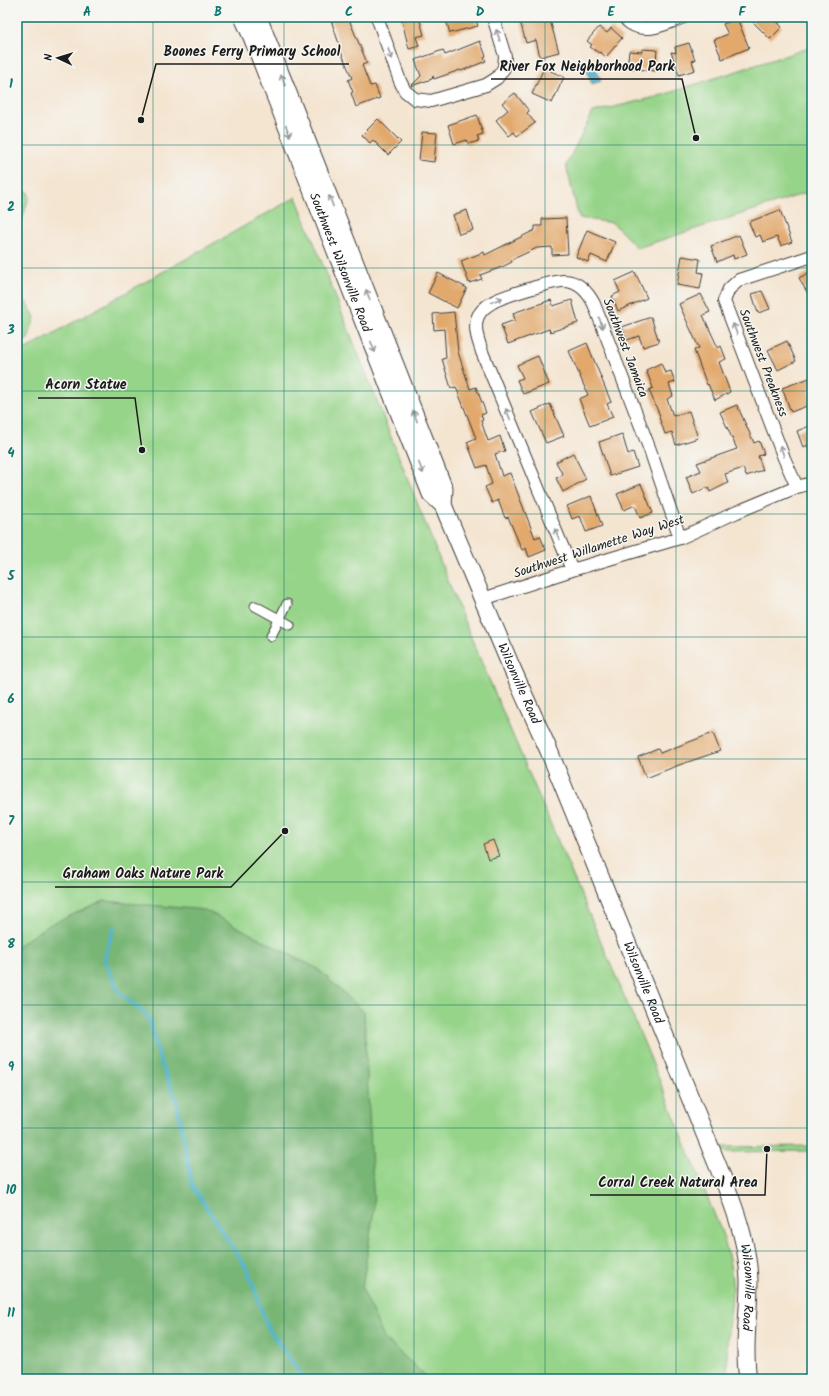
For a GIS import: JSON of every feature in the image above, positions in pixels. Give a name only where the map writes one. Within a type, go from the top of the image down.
[{"type":"main road","name":"Southwest Wilsonville Road","points":[[243,17],[431,494],[443,505],[483,599]]},
{"type":"main road","name":"Southwest Wilsonville Road","points":[[258,17],[444,489],[443,505]]},
{"type":"main road","name":"Wilsonville Road","points":[[483,599],[549,751],[715,1156],[737,1215],[745,1244],[749,1272],[746,1353],[748,1379]]},
{"type":"street","points":[[377,17],[405,91],[415,99],[431,101],[486,85],[497,78],[504,68],[505,56],[493,17]]},
{"type":"street","points":[[625,17],[626,20],[638,28],[649,29],[684,17]]},
{"type":"street","name":"Southwest Preakness","points":[[797,487],[784,458],[724,301],[729,289],[739,280],[812,256]]},
{"type":"street","name":"Southwest Jamaica","points":[[572,570],[482,352],[476,330],[477,319],[483,308],[494,301],[549,284],[564,281],[579,285],[589,293],[650,450],[680,538]]},
{"type":"street","name":"Southwest Willamette Way West","points":[[483,599],[572,570],[680,538],[797,487],[812,483]]},
{"type":"street","points":[[271,636],[287,604]]},
{"type":"street","points":[[255,606],[290,625]]},
{"type":"green space","points":[[812,47],[812,191],[637,248],[613,223],[579,218],[566,165],[593,112],[656,97]]},
{"type":"green space","points":[[17,188],[28,192],[29,197],[22,220],[17,219]]},
{"type":"green space","points":[[296,197],[462,616],[645,1045],[722,1233],[730,1263],[732,1278],[732,1303],[727,1348],[727,1367],[729,1379],[17,1379],[17,354]]},
{"type":"green space","points":[[17,287],[35,317],[28,339],[17,346]]},
{"type":"green space","points":[[104,901],[205,910],[318,969],[364,1012],[374,1209],[362,1288],[384,1338],[429,1379],[17,1379],[17,946],[49,925]]},
{"type":"green space","points":[[812,1146],[812,1151],[723,1152],[721,1147]]},
{"type":"water","points":[[593,61],[601,81],[592,84],[584,65]]},
{"type":"building","points":[[330,17],[348,17],[367,63],[362,65],[370,86],[375,85],[380,98],[356,107],[351,93],[353,92],[348,80],[352,78],[339,47]]},
{"type":"building","points":[[401,17],[419,17],[424,35],[416,37],[419,46],[409,49]]},
{"type":"building","points":[[445,17],[475,17],[478,26],[450,33]]},
{"type":"building","points":[[519,17],[549,17],[559,52],[540,57],[536,40],[526,43]]},
{"type":"building","points":[[748,17],[784,17],[778,23],[782,27],[770,39]]},
{"type":"building","points":[[737,18],[749,48],[722,59],[714,40],[728,34],[723,24]]},
{"type":"building","points":[[599,27],[607,33],[611,28],[622,38],[606,57],[590,47],[592,45],[587,41]]},
{"type":"building","points":[[480,41],[486,56],[484,57],[486,61],[461,71],[460,70],[434,79],[433,76],[432,79],[411,86],[421,76],[415,60],[443,50],[445,55]]},
{"type":"building","points":[[689,43],[695,60],[692,61],[695,70],[679,75],[671,52],[676,53],[675,47]]},
{"type":"building","points":[[642,49],[657,50],[655,71],[627,68],[629,51],[642,52]]},
{"type":"building","points":[[544,68],[564,77],[552,103],[532,94]]},
{"type":"building","points":[[515,93],[529,111],[527,113],[535,123],[517,136],[514,132],[509,136],[496,120],[508,110],[502,103]]},
{"type":"building","points":[[477,115],[483,134],[477,136],[479,141],[468,144],[467,140],[454,144],[448,125]]},
{"type":"building","points":[[378,119],[401,142],[388,155],[373,140],[370,143],[362,135]]},
{"type":"building","points":[[422,132],[437,133],[434,162],[419,160]]},
{"type":"building","points":[[467,210],[473,230],[459,234],[453,215]]},
{"type":"building","points":[[780,210],[792,242],[781,246],[777,237],[763,242],[760,235],[755,237],[749,222]]},
{"type":"building","points":[[566,218],[568,254],[552,255],[552,247],[537,248],[511,260],[512,262],[502,267],[480,275],[482,279],[469,283],[461,261],[484,252],[485,255],[535,230],[535,226],[542,226],[542,219]]},
{"type":"building","points":[[587,230],[615,242],[607,262],[591,255],[588,262],[576,257]]},
{"type":"building","points":[[739,235],[747,254],[734,259],[733,255],[717,262],[711,246]]},
{"type":"building","points":[[682,256],[700,259],[698,272],[703,273],[700,289],[677,285]]},
{"type":"building","points":[[812,271],[812,301],[799,278]]},
{"type":"building","points":[[635,272],[647,298],[618,311],[612,296],[620,292],[615,281]]},
{"type":"building","points":[[438,273],[467,288],[457,308],[428,293]]},
{"type":"building","points":[[762,291],[770,309],[758,313],[752,294]]},
{"type":"building","points":[[701,294],[710,312],[703,315],[718,348],[721,346],[726,359],[719,362],[730,392],[715,400],[708,384],[707,385],[694,350],[699,348],[679,304]]},
{"type":"building","points":[[551,300],[553,306],[572,300],[578,323],[550,332],[549,329],[508,344],[501,325],[515,320],[513,313]]},
{"type":"building","points":[[454,312],[458,352],[470,389],[476,387],[486,413],[481,415],[483,420],[481,421],[488,441],[500,436],[505,451],[495,454],[502,476],[510,473],[535,538],[540,536],[546,550],[529,557],[526,548],[522,550],[508,517],[505,518],[498,500],[492,503],[485,487],[492,484],[486,465],[477,468],[467,442],[476,438],[456,387],[451,388],[442,359],[446,358],[444,329],[434,330],[433,314]]},
{"type":"building","points":[[651,317],[659,342],[643,347],[639,336],[627,340],[622,327]]},
{"type":"building","points":[[787,341],[796,361],[778,370],[768,350]]},
{"type":"building","points":[[587,343],[611,402],[607,404],[613,417],[590,426],[579,399],[588,395],[569,351]]},
{"type":"building","points":[[538,356],[549,384],[523,394],[517,380],[523,378],[517,365]]},
{"type":"building","points":[[661,363],[665,373],[671,371],[675,382],[669,384],[673,396],[667,399],[673,416],[689,411],[698,438],[676,445],[672,432],[665,434],[659,417],[660,416],[649,390],[653,388],[646,370]]},
{"type":"building","points":[[812,377],[812,389],[809,391],[812,404],[791,412],[782,388]]},
{"type":"building","points":[[550,404],[564,436],[546,443],[532,412]]},
{"type":"building","points":[[737,405],[754,443],[759,441],[764,454],[758,456],[763,470],[746,476],[743,468],[725,474],[728,483],[710,492],[708,487],[693,494],[686,477],[701,471],[697,463],[737,449],[720,412]]},
{"type":"building","points":[[812,425],[812,444],[803,447],[797,431]]},
{"type":"building","points":[[622,434],[628,454],[633,452],[638,467],[610,476],[599,442]]},
{"type":"building","points":[[573,453],[586,479],[563,492],[556,478],[563,475],[556,462]]},
{"type":"building","points":[[641,484],[653,513],[640,518],[635,505],[624,510],[617,494]]},
{"type":"building","points":[[591,496],[602,526],[586,532],[580,516],[572,519],[567,506]]},
{"type":"building","points":[[713,733],[720,751],[646,778],[638,757],[658,749],[660,753]]},
{"type":"building","points":[[493,840],[499,856],[488,859],[483,844]]},
{"type":"waterway","points":[[114,927],[104,959],[119,992],[148,1016],[161,1063],[177,1102],[192,1185],[248,1271],[268,1328],[304,1379]]},
{"type":"place","name":"Boones Ferry Primary School","points":[[141,120]]},
{"type":"place","name":"River Fox Neighborhood Park","points":[[696,138]]},
{"type":"place","name":"Acorn Statue","points":[[142,450]]},
{"type":"place","name":"Graham Oaks Nature Park","points":[[285,831]]},
{"type":"place","name":"Corral Creek Natural Area","points":[[767,1149]]}]
